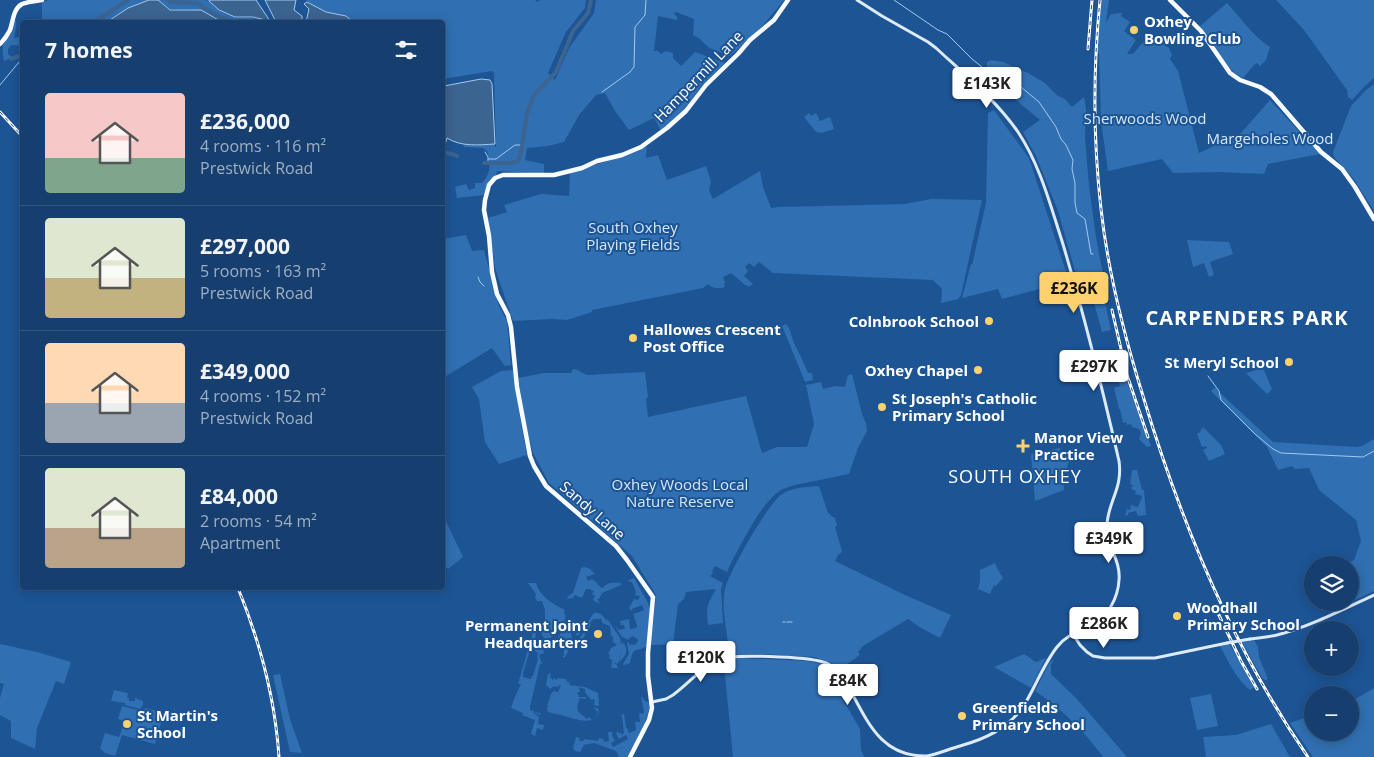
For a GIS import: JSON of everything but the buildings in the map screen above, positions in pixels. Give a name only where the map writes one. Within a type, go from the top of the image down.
[{"type":"main road","points":[[0,44],[10,30],[18,7],[42,0]]},
{"type":"main road","name":"Hampermill Lane","points":[[488,229],[484,200],[489,186],[495,178],[508,174],[543,176],[558,174],[642,148],[686,112],[706,85],[750,40],[776,17],[788,0]]},
{"type":"main road","points":[[652,702],[666,699],[673,695],[714,662],[728,657],[809,659],[824,662],[836,669],[876,735],[885,744],[900,752],[913,755],[932,755],[981,739],[998,731],[1017,714],[1055,650],[1063,640],[1100,619],[1112,605],[1117,592],[1120,580],[1119,566],[1106,529],[1119,484],[1119,462],[1083,309],[1038,170],[1026,145],[1007,118],[933,44],[857,0]]},
{"type":"main road","points":[[1170,0],[1201,31],[1230,73],[1240,80],[1260,87],[1271,94],[1321,152],[1342,170],[1355,187],[1374,219]]},
{"type":"main road","name":"Sandy Lane","points":[[488,229],[492,272],[497,294],[508,315],[511,327],[517,387],[530,456],[534,466],[546,486],[616,546],[653,597],[648,658],[648,676],[652,702],[651,714],[630,757]]},
{"type":"main road","points":[[1073,634],[1080,645],[1094,656],[1105,658],[1155,658],[1282,634],[1325,618],[1374,595]]},
{"type":"green space","points":[[49,0],[149,0],[122,12],[110,20],[42,20],[42,2]]},
{"type":"green space","points":[[158,0],[205,0],[220,11],[236,18],[264,20],[219,20],[195,10],[170,9]]},
{"type":"green space","points":[[305,0],[535,0],[537,2],[540,0],[586,0],[585,8],[566,32],[548,73],[555,80],[569,48],[594,13],[596,0],[784,0],[759,30],[730,56],[709,48],[693,35],[694,19],[676,12],[674,13],[677,20],[658,16],[654,51],[658,51],[661,54],[666,51],[673,53],[673,58],[681,66],[695,52],[725,63],[702,85],[684,110],[661,131],[654,118],[629,130],[605,93],[596,95],[579,115],[564,142],[527,148],[525,160],[544,164],[544,174],[497,171],[496,175],[488,183],[484,195],[457,198],[455,187],[466,184],[469,190],[475,188],[475,183],[482,183],[489,172],[490,164],[487,151],[483,148],[464,147],[463,144],[495,144],[496,147],[494,73],[492,71],[445,79],[445,20],[351,20],[346,16],[326,12]]},
{"type":"green space","name":"Sherwoods Wood","points":[[1101,0],[1109,0],[1106,22],[1111,14],[1122,13],[1121,16],[1130,22],[1124,31],[1136,40],[1127,54],[1133,54],[1149,35],[1169,48],[1172,55],[1170,59],[1178,71],[1199,153],[1241,133],[1270,100],[1320,154],[1268,164],[1264,174],[1219,172],[1173,173],[1162,159],[1108,171],[1101,121],[1099,54],[1097,50]]},
{"type":"green space","points":[[1276,0],[1374,0],[1374,78],[1352,100],[1348,97],[1347,90],[1304,30]]},
{"type":"green space","points":[[1227,3],[1252,32],[1270,47],[1266,60],[1260,66],[1257,63],[1254,65],[1243,78],[1237,75],[1225,63],[1200,26]]},
{"type":"green space","points":[[16,20],[14,38],[20,36],[20,46],[11,45],[8,49],[8,54],[12,57],[4,61],[4,40]]},
{"type":"green space","points":[[991,60],[1003,62],[1028,73],[1045,83],[1072,107],[1084,97],[1089,186],[1106,290],[1094,297],[1092,289],[1086,284],[1081,292],[1058,211],[1036,156],[1023,132],[1040,120],[987,76],[987,62]]},
{"type":"green space","points":[[1374,84],[1374,211],[1353,178],[1334,157],[1333,152],[1351,106]]},
{"type":"green space","points":[[994,110],[1029,158],[1069,281],[1002,299],[998,289],[962,298],[972,265],[986,203],[988,113]]},
{"type":"green space","points":[[809,113],[811,116],[816,113],[820,121],[830,117],[834,129],[822,133],[816,132],[804,117]]},
{"type":"green space","name":"South Oxhey Playing Fields","points":[[647,146],[646,158],[658,155],[667,180],[706,166],[711,182],[709,190],[713,199],[760,171],[763,187],[771,208],[905,204],[931,199],[982,200],[961,295],[958,299],[941,303],[942,289],[933,280],[773,273],[759,262],[754,267],[749,263],[745,267],[748,271],[744,276],[753,284],[749,287],[731,273],[723,277],[725,287],[723,288],[714,288],[708,284],[703,288],[592,310],[592,312],[567,320],[513,321],[495,268],[488,218],[507,212],[504,205],[541,194],[569,196],[570,173],[638,151]]},
{"type":"green space","points":[[466,235],[472,251],[484,250],[499,306],[507,321],[511,365],[505,366],[492,348],[445,377],[445,239]]},
{"type":"green space","points":[[1187,240],[1229,242],[1233,254],[1210,262],[1214,275],[1209,277],[1204,263],[1193,267]]},
{"type":"green space","points":[[1097,302],[1098,304],[1105,302],[1111,330],[1102,332],[1094,303]]},
{"type":"green space","points":[[786,324],[808,373],[812,373],[813,380],[805,382],[782,326]]},
{"type":"green space","points":[[1122,359],[1128,384],[1151,446],[1147,447],[1139,439],[1141,433],[1139,429],[1132,427],[1131,424],[1127,425],[1126,422],[1123,423],[1114,388],[1120,386],[1118,381],[1120,360]]},
{"type":"green space","points":[[1263,368],[1272,389],[1267,394],[1246,373]]},
{"type":"green space","name":"Oxhey Woods Local Nature Reserve","points":[[573,369],[587,375],[645,372],[648,417],[746,396],[762,453],[777,447],[807,447],[814,424],[806,385],[821,382],[823,389],[835,386],[845,387],[848,375],[852,374],[867,431],[858,448],[849,474],[795,485],[779,492],[770,499],[757,516],[727,572],[715,566],[710,576],[723,583],[721,589],[723,623],[708,625],[708,606],[716,589],[686,592],[684,599],[678,604],[673,644],[651,645],[656,595],[632,556],[549,483],[533,453],[518,378],[544,373],[571,373]]},
{"type":"green space","points":[[513,370],[527,455],[499,464],[485,442],[479,399],[472,387],[501,371]]},
{"type":"green space","points":[[1215,387],[1273,442],[1357,447],[1374,439],[1374,591],[1359,598],[1359,556],[1355,556],[1361,541],[1356,520],[1319,490],[1309,468],[1295,469],[1292,466],[1278,470],[1267,447],[1211,391]]},
{"type":"green space","points":[[1203,427],[1221,445],[1225,454],[1209,461],[1203,450],[1207,448],[1206,446],[1202,447],[1197,434]]},
{"type":"green space","points":[[1060,448],[1061,455],[1071,455],[1064,477],[1064,490],[1035,501],[1031,454]]},
{"type":"green space","points":[[1132,470],[1137,470],[1142,490],[1144,490],[1146,515],[1138,516],[1136,511],[1125,516],[1127,509],[1130,510],[1131,505],[1138,507],[1142,497],[1135,494],[1136,491],[1131,489],[1133,485],[1130,484]]},
{"type":"green space","name":"Oxhey Woods Local Nature Reserve","points":[[819,486],[828,513],[835,518],[837,526],[835,527],[842,551],[835,561],[951,615],[940,638],[908,619],[863,646],[856,658],[840,669],[829,662],[814,657],[760,654],[736,655],[731,653],[725,619],[724,596],[728,580],[741,554],[768,510],[782,494],[804,487]]},
{"type":"green space","points":[[445,519],[463,557],[448,569],[445,566]]},
{"type":"green space","points":[[995,563],[1003,578],[996,586],[994,585],[990,594],[978,589],[980,570]]},
{"type":"green space","points":[[585,567],[595,574],[586,577],[588,581],[592,579],[602,588],[607,584],[615,582],[621,583],[621,585],[602,593],[599,599],[597,599],[600,604],[593,600],[595,596],[592,594],[594,591],[589,589],[586,589],[582,598],[575,595],[573,598],[567,599],[573,593],[581,568]]},
{"type":"green space","points":[[634,578],[650,608],[647,646],[635,650],[630,663],[624,665],[629,654],[627,643],[629,642],[629,644],[634,645],[638,640],[633,636],[629,640],[622,637],[616,628],[618,630],[625,629],[620,621],[629,619],[630,629],[636,628],[633,613],[644,610],[642,605],[632,609],[632,611],[629,608],[634,599],[638,600],[640,596],[635,595],[636,592],[632,582],[627,581]]},
{"type":"green space","points":[[528,583],[536,583],[544,596],[565,610],[566,616],[562,627],[558,626],[555,628],[552,637],[545,640],[540,631],[542,629],[545,631],[546,628],[543,626],[538,629],[545,624],[545,610],[542,601],[537,601],[536,594]]},
{"type":"green space","points":[[594,613],[600,614],[607,622],[606,619],[608,620],[620,638],[621,642],[619,644],[617,645],[612,641],[613,636],[611,636],[610,626],[602,623],[601,618],[593,619],[584,638],[579,638]]},
{"type":"green space","points":[[572,620],[585,627],[578,636],[576,635],[580,627],[574,625],[571,634],[572,644],[569,644],[568,652],[564,658],[562,656],[564,656],[564,647],[562,647],[561,641],[557,639],[561,633],[567,634],[564,633],[567,631]]},
{"type":"green space","points":[[533,632],[536,633],[533,650],[530,650],[523,677],[531,679],[533,676],[538,659],[538,653],[535,651],[537,644],[543,641],[545,647],[543,648],[544,653],[539,655],[543,663],[540,664],[530,707],[530,710],[541,713],[540,715],[531,711],[539,717],[538,724],[544,725],[543,730],[537,728],[535,736],[531,734],[535,720],[511,708],[521,684],[518,684]]},
{"type":"green space","points":[[1254,640],[1268,679],[1265,680],[1262,678],[1242,642]]},
{"type":"green space","points":[[621,643],[625,645],[625,654],[619,662],[622,648],[618,664],[613,662],[618,668],[611,668],[611,662],[613,661],[609,658],[610,655],[608,654],[611,648]]},
{"type":"green space","points":[[1229,643],[1255,687],[1250,690],[1237,676],[1220,646]]},
{"type":"green space","points":[[0,644],[71,662],[64,684],[56,681],[37,728],[35,749],[11,738],[11,721],[0,715],[0,698],[4,684],[0,683]]},
{"type":"green space","points":[[1024,654],[1036,662],[1046,658],[1031,688],[994,667]]},
{"type":"green space","points":[[727,659],[807,661],[822,664],[832,669],[835,672],[829,676],[860,729],[861,750],[864,757],[733,757],[724,665]]},
{"type":"green space","points":[[1054,660],[1051,664],[1051,674],[1077,699],[1127,757],[1103,757],[1072,721],[1035,691],[1050,662]]},
{"type":"green space","points":[[551,673],[550,677],[553,680],[554,678],[557,680],[558,678],[566,679],[568,683],[570,681],[569,685],[585,687],[598,693],[598,706],[594,705],[595,700],[591,700],[585,689],[579,687],[580,692],[577,694],[579,695],[578,697],[586,697],[586,699],[580,698],[577,706],[578,712],[587,719],[589,717],[592,720],[578,720],[548,712],[547,707],[551,707],[547,706],[551,693],[554,691],[558,692],[561,685],[550,689],[546,685],[548,674]]},
{"type":"green space","points":[[280,674],[290,719],[302,753],[290,752],[273,675]]},
{"type":"green space","points":[[1374,688],[1374,757],[1313,757],[1290,723],[1304,718],[1304,741],[1359,741],[1359,697]]},
{"type":"green space","points":[[114,690],[128,693],[127,698],[129,698],[129,701],[135,701],[135,698],[143,701],[143,705],[140,709],[125,705],[125,703],[111,701]]},
{"type":"green space","points":[[1211,694],[1218,726],[1197,730],[1190,698]]},
{"type":"green space","points":[[641,696],[650,703],[649,710],[641,731],[627,757],[619,757],[616,751],[594,743],[584,745],[580,752],[575,751],[573,748],[576,737],[580,738],[579,741],[584,739],[598,741],[599,738],[603,739],[604,742],[609,741],[608,732],[613,732],[612,735],[615,741],[611,743],[613,747],[628,739],[626,735],[619,739],[616,733],[618,731],[621,735],[624,733],[621,715],[624,714],[626,728],[629,733],[636,730],[635,722],[640,722],[639,714],[644,713]]},
{"type":"green space","points":[[122,706],[142,711],[146,708],[164,713],[155,744],[122,735],[115,756],[105,753],[100,748],[105,733],[119,737],[125,721],[118,719]]},
{"type":"green space","points":[[1271,724],[1290,757],[1206,757],[1203,737],[1236,735]]},
{"type":"shaded area","points":[[149,0],[158,0],[170,10],[201,10],[218,20],[110,20],[128,8]]},
{"type":"shaded area","points":[[256,0],[269,20],[253,17],[235,17],[219,10],[209,1]]},
{"type":"shaded area","points":[[265,0],[296,0],[294,10],[302,16],[302,20],[275,20]]},
{"type":"shaded area","points":[[307,2],[326,12],[346,16],[351,20],[306,20],[309,9],[304,4]]},
{"type":"shaded area","points":[[481,79],[490,80],[492,84],[495,144],[464,144],[447,138],[445,145],[445,86]]},
{"type":"waterway","points":[[97,20],[128,0]]},
{"type":"waterway","points":[[168,0],[170,2],[197,3],[215,15],[229,20]]},
{"type":"waterway","points":[[484,163],[511,163],[518,161],[527,114],[534,95],[556,72],[573,31],[588,13],[591,0]]},
{"type":"waterway","points":[[602,92],[634,67],[635,27],[645,15],[646,0]]},
{"type":"waterway","points":[[894,0],[947,34],[982,67]]},
{"type":"waterway","points":[[11,59],[20,56]]},
{"type":"waterway","points":[[0,85],[20,63]]},
{"type":"waterway","points":[[990,73],[1021,87],[1039,102],[1056,127],[1073,160],[1072,169],[1077,213],[1085,219],[1091,254],[1093,254]]},
{"type":"waterway","points":[[488,159],[496,159],[515,145],[522,145]]},
{"type":"waterway","points":[[485,152],[488,157],[488,163]]},
{"type":"waterway","points":[[445,153],[457,156]]},
{"type":"waterway","points":[[478,277],[484,286]]},
{"type":"waterway","points":[[1208,376],[1219,391],[1221,400],[1255,434],[1281,453],[1363,457],[1374,451]]},
{"type":"waterway","points":[[787,622],[792,622]]},
{"type":"railway","points":[[1088,49],[1092,0]]},
{"type":"railway","points":[[1100,0],[1095,104],[1098,183],[1108,256],[1129,350],[1174,491],[1211,583],[1232,628],[1256,672],[1308,757]]},
{"type":"railway","points":[[0,112],[20,134]]},
{"type":"railway","points":[[1112,310],[1127,375],[1148,437]]},
{"type":"railway","points":[[239,590],[260,650],[274,713],[279,757]]},
{"type":"railway","points":[[1216,609],[1257,689]]},
{"type":"place","name":"Oxhey Bowling Club","points":[[1134,30]]},
{"type":"place","name":"Colnbrook School","points":[[989,321]]},
{"type":"place","name":"Hallowes Crescent Post Office","points":[[633,338]]},
{"type":"place","name":"St Meryl School","points":[[1289,362]]},
{"type":"place","name":"Oxhey Chapel","points":[[978,370]]},
{"type":"place","name":"St Joseph's Catholic Primary School","points":[[882,407]]},
{"type":"place","name":"Manor View Practice","points":[[1023,446]]},
{"type":"place","name":"Woodhall Primary School","points":[[1177,616]]},
{"type":"place","name":"Permanent Joint Headquarters","points":[[598,634]]},
{"type":"place","name":"Greenfields Primary School","points":[[962,716]]},
{"type":"place","name":"St Martin's School","points":[[127,724]]},
{"type":"district","name":"CARPENDERS PARK","points":[[1247,317]]},
{"type":"district","name":"SOUTH OXHEY","points":[[1015,476]]},
{"type":"park label","name":"Margeholes Wood","points":[[1270,138]]}]
